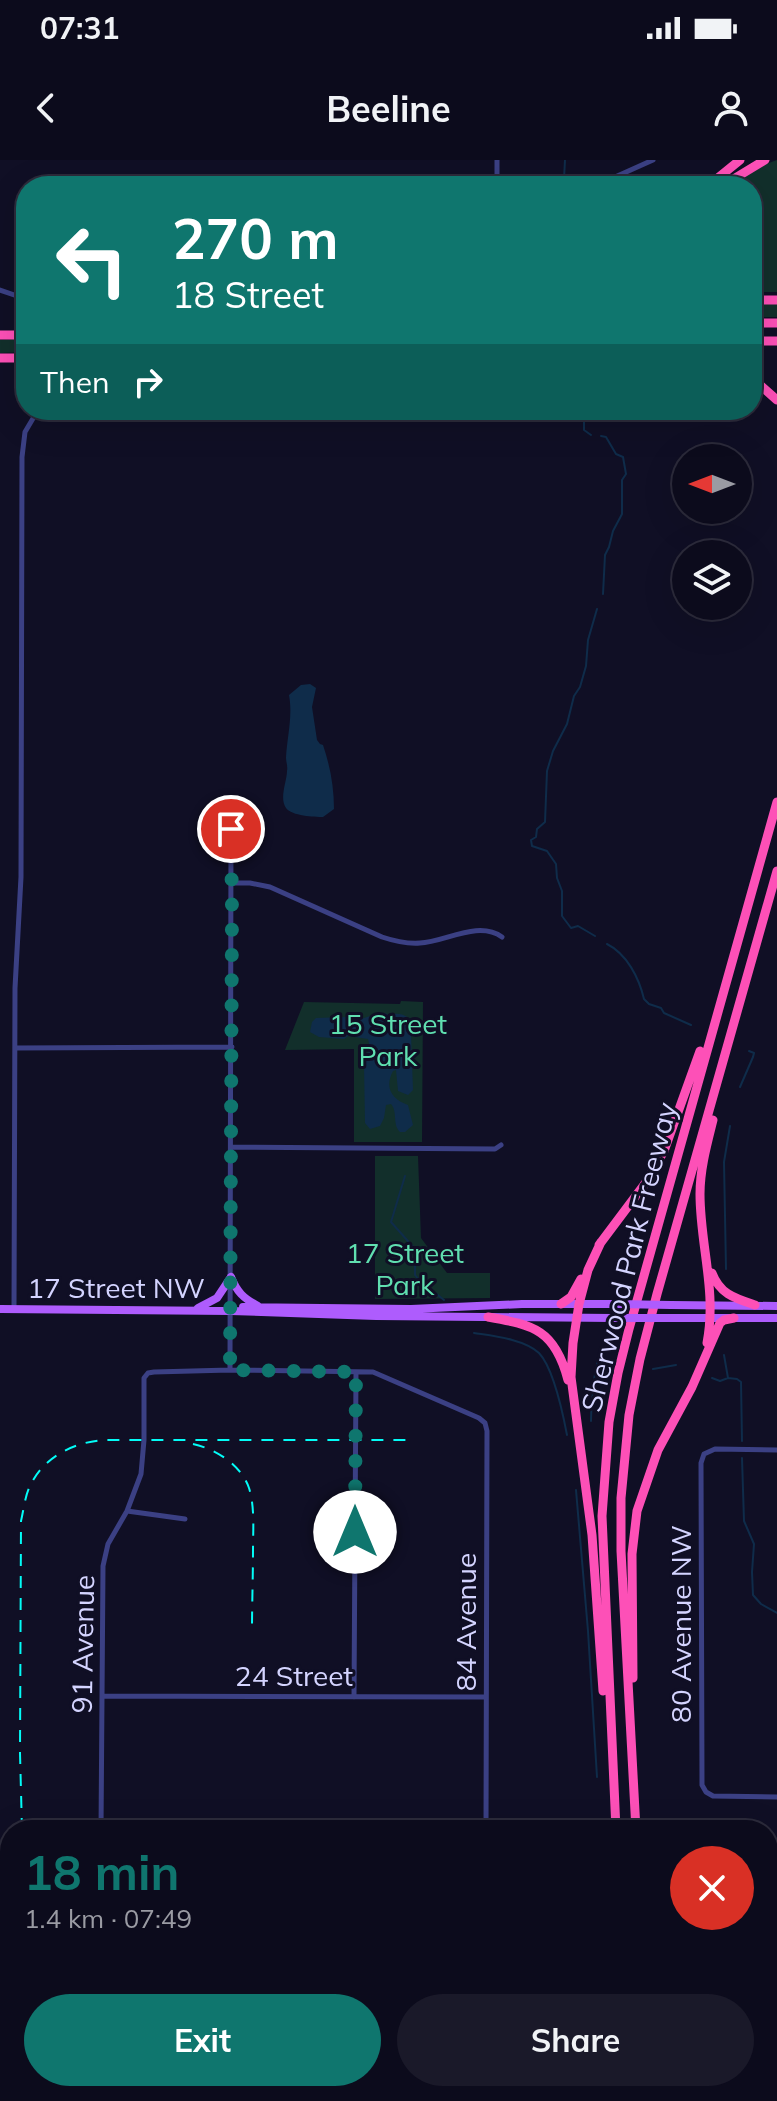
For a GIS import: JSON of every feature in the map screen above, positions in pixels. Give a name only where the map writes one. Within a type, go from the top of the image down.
[{"type":"highway","points":[[720,176],[740,160]]},
{"type":"highway","points":[[739,176],[765,160]]},
{"type":"highway","name":"Sherwood Park Freeway","points":[[616,1820],[602,1516],[612,1399],[777,802]]},
{"type":"highway","name":"Sherwood Park Freeway","points":[[635,1820],[620,1525],[622,1468],[629,1415],[648,1329],[777,871]]},
{"type":"highway","points":[[561,1304],[575,1292],[592,1254],[644,1185],[664,1151],[701,1049],[717,1015]]},
{"type":"highway","points":[[703,1362],[712,1305],[701,1209],[701,1180],[733,1026]]},
{"type":"highway","points":[[601,1242],[588,1270],[579,1304],[572,1354],[572,1395],[592,1535],[614,1820]]},
{"type":"highway","points":[[706,1250],[722,1291],[734,1299],[755,1305]]},
{"type":"highway","points":[[488,1317],[526,1325],[547,1338],[559,1352],[572,1395]]},
{"type":"highway","points":[[630,1743],[633,1721],[632,1554],[637,1511],[658,1450],[720,1323],[734,1318]]},
{"type":"main road","points":[[231,1277],[243,1298],[259,1306]]},
{"type":"main road","points":[[192,1310],[214,1301],[231,1277]]},
{"type":"main road","name":"17 Street NW","points":[[231,1311],[259,1306],[423,1309],[561,1304],[777,1306]]},
{"type":"main road","name":"17 Street NW","points":[[0,1309],[577,1317]]},
{"type":"main road","points":[[577,1317],[777,1318]]},
{"type":"street","points":[[617,176],[653,160]]},
{"type":"street","points":[[14,1309],[15,988],[21,877],[22,457],[25,432],[32,420]]},
{"type":"street","points":[[231,829],[230,1370],[356,1372],[354,1697]]},
{"type":"street","points":[[232,883],[270,887],[401,943],[427,942],[465,932],[491,932],[502,937]]},
{"type":"street","points":[[15,1048],[232,1047]]},
{"type":"street","points":[[231,1147],[495,1149],[501,1145]]},
{"type":"street","name":"91 Avenue","points":[[101,1820],[103,1566],[108,1544],[134,1496],[143,1459],[144,1378],[148,1373],[230,1370]]},
{"type":"street","name":"84 Avenue","points":[[356,1372],[378,1373],[485,1423],[486,1820]]},
{"type":"street","name":"80 Avenue NW","points":[[777,1450],[715,1449],[704,1454],[701,1463],[702,1785],[713,1796],[777,1797]]},
{"type":"street","points":[[127,1511],[185,1519]]},
{"type":"street","name":"24 Street","points":[[102,1696],[485,1697]]},
{"type":"green space","points":[[777,160],[777,292],[762,292],[762,176],[745,176]]},
{"type":"green space","points":[[762,304],[777,304],[777,317],[762,317]]},
{"type":"green space","points":[[16,339],[16,352],[0,353],[0,340]]},
{"type":"green space","name":"15 Street Park","points":[[401,1001],[423,1002],[422,1142],[354,1142],[354,1049],[285,1050],[304,1002],[400,1004]]},
{"type":"green space","name":"17 Street Park","points":[[375,1156],[418,1156],[421,1238],[447,1273],[490,1273],[490,1298],[375,1299]]},
{"type":"water","points":[[310,684],[316,688],[312,707],[317,740],[323,745],[333,792],[334,809],[323,817],[293,813],[286,808],[283,799],[289,695],[301,685]]},
{"type":"water","points":[[379,1013],[402,1014],[412,1022],[413,1090],[408,1095],[398,1091],[396,1070],[389,1083],[394,1096],[408,1105],[413,1125],[405,1132],[398,1129],[391,1104],[386,1105],[380,1126],[370,1129],[365,1123],[364,1065],[370,1048],[368,1039],[319,1037],[310,1032],[316,1018],[361,1019]]},
{"type":"waterway","points":[[564,176],[565,160]]},
{"type":"waterway","points":[[584,420],[584,430],[591,435]]},
{"type":"waterway","points":[[601,436],[606,437],[616,454],[623,457],[626,474],[622,480],[622,514],[605,555],[603,594]]},
{"type":"waterway","points":[[595,936],[578,926],[571,928],[562,916],[562,891],[556,864],[547,851],[532,846],[531,840],[545,822],[547,771],[580,687],[597,609]]},
{"type":"waterway","points":[[607,944],[626,960],[649,1004],[691,1025]]},
{"type":"waterway","points":[[740,1087],[753,1057],[754,1053],[749,1051]]},
{"type":"waterway","points":[[726,1269],[724,1162],[730,1126]]},
{"type":"waterway","points":[[405,1176],[391,1222],[415,1249],[415,1275],[444,1300]]},
{"type":"waterway","points":[[474,1333],[517,1341],[539,1353],[553,1380],[567,1435]]},
{"type":"waterway","points":[[724,1355],[728,1378],[741,1382],[742,1441]]},
{"type":"waterway","points":[[591,1421],[595,1372],[599,1356],[602,1357]]},
{"type":"waterway","points":[[653,1369],[676,1365]]},
{"type":"waterway","points":[[712,1378],[720,1381],[728,1378]]},
{"type":"waterway","points":[[742,1458],[744,1521],[754,1544],[753,1595],[777,1613]]},
{"type":"waterway","points":[[576,1490],[597,1777]]},
{"type":"railway","points":[[22,1820],[21,1521],[29,1488],[44,1466],[72,1447],[104,1440],[411,1440]]},
{"type":"railway","points":[[193,1444],[227,1459],[240,1472],[249,1488],[253,1519],[252,1630]]},
{"type":"route","points":[[231,829],[230,1370],[356,1372],[355,1532]]}]
